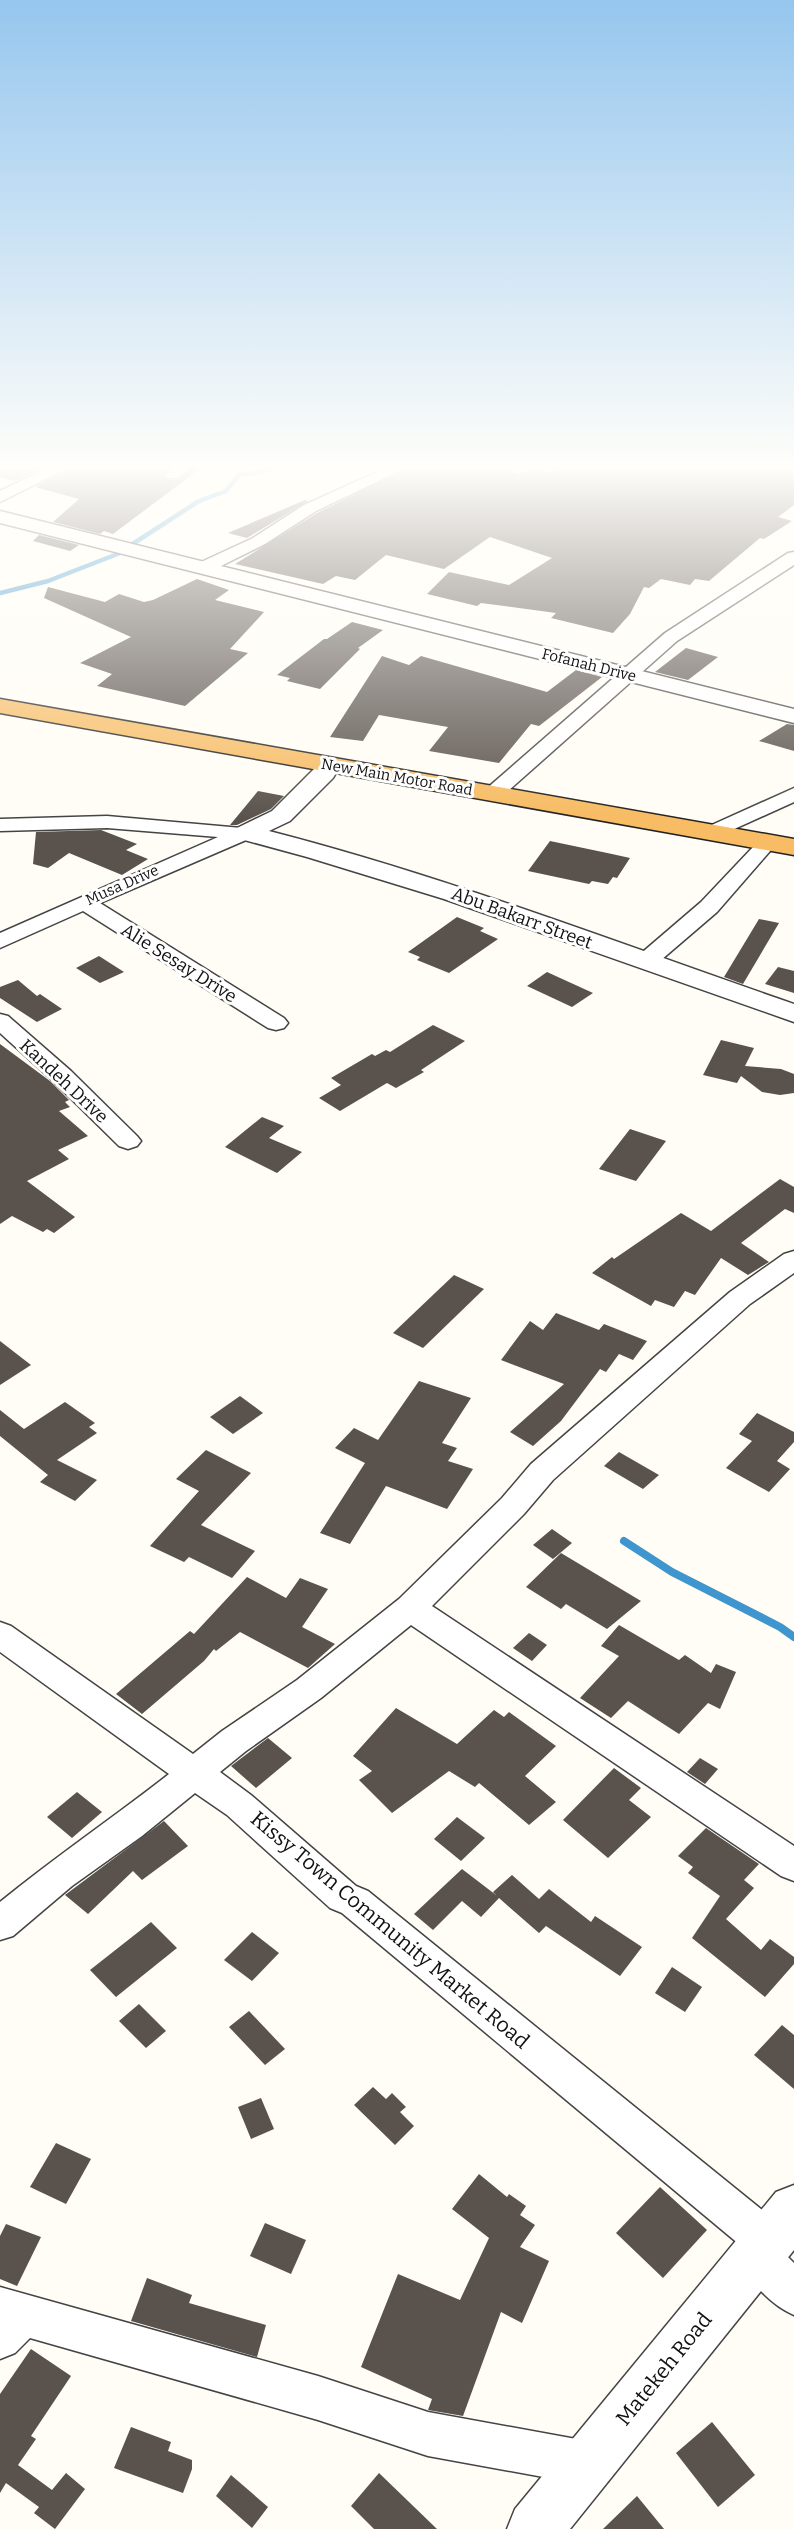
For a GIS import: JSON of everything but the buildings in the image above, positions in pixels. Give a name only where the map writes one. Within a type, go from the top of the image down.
[{"type":"highway","name":"New Main Motor Road","points":[[0,706],[794,847]]},
{"type":"highway","name":"New Main Motor Road","points":[[0,715],[794,855]]},
{"type":"street","name":"Fofanah Drive","points":[[268,583],[794,716]]},
{"type":"street","points":[[492,794],[564,733],[625,674],[705,612],[757,583]]},
{"type":"street","points":[[0,825],[106,822],[246,833],[281,816],[324,773]]},
{"type":"street","points":[[712,832],[794,794]]},
{"type":"street","name":"Musa Drive","points":[[0,941],[84,902],[246,833]]},
{"type":"street","name":"Abu Bakarr Street","points":[[246,833],[309,848],[375,868],[527,918],[794,1013]]},
{"type":"street","points":[[646,961],[709,907],[761,850]]},
{"type":"street","name":"Alie Sesay Drive","points":[[84,902],[276,1023]]},
{"type":"street","name":"Kandeh Drive","points":[[0,1021],[62,1076],[128,1141]]},
{"type":"street","points":[[0,1924],[59,1875],[130,1825],[192,1772],[284,1708],[410,1608],[513,1506],[542,1472],[740,1298],[794,1260]]},
{"type":"street","points":[[410,1608],[794,1864]]},
{"type":"street","name":"Kissy Town Community Market Road","points":[[0,1635],[240,1805],[343,1897],[355,1902],[773,2235],[794,2294]]},
{"type":"street","name":"Matekeh Road","points":[[535,2529],[773,2235]]},
{"type":"street","points":[[8,2321],[318,2398],[428,2434],[587,2463]]},
{"type":"waterway","points":[[0,593],[40,583]]},
{"type":"waterway","points":[[624,1541],[672,1572],[780,1627],[794,1637]]}]
